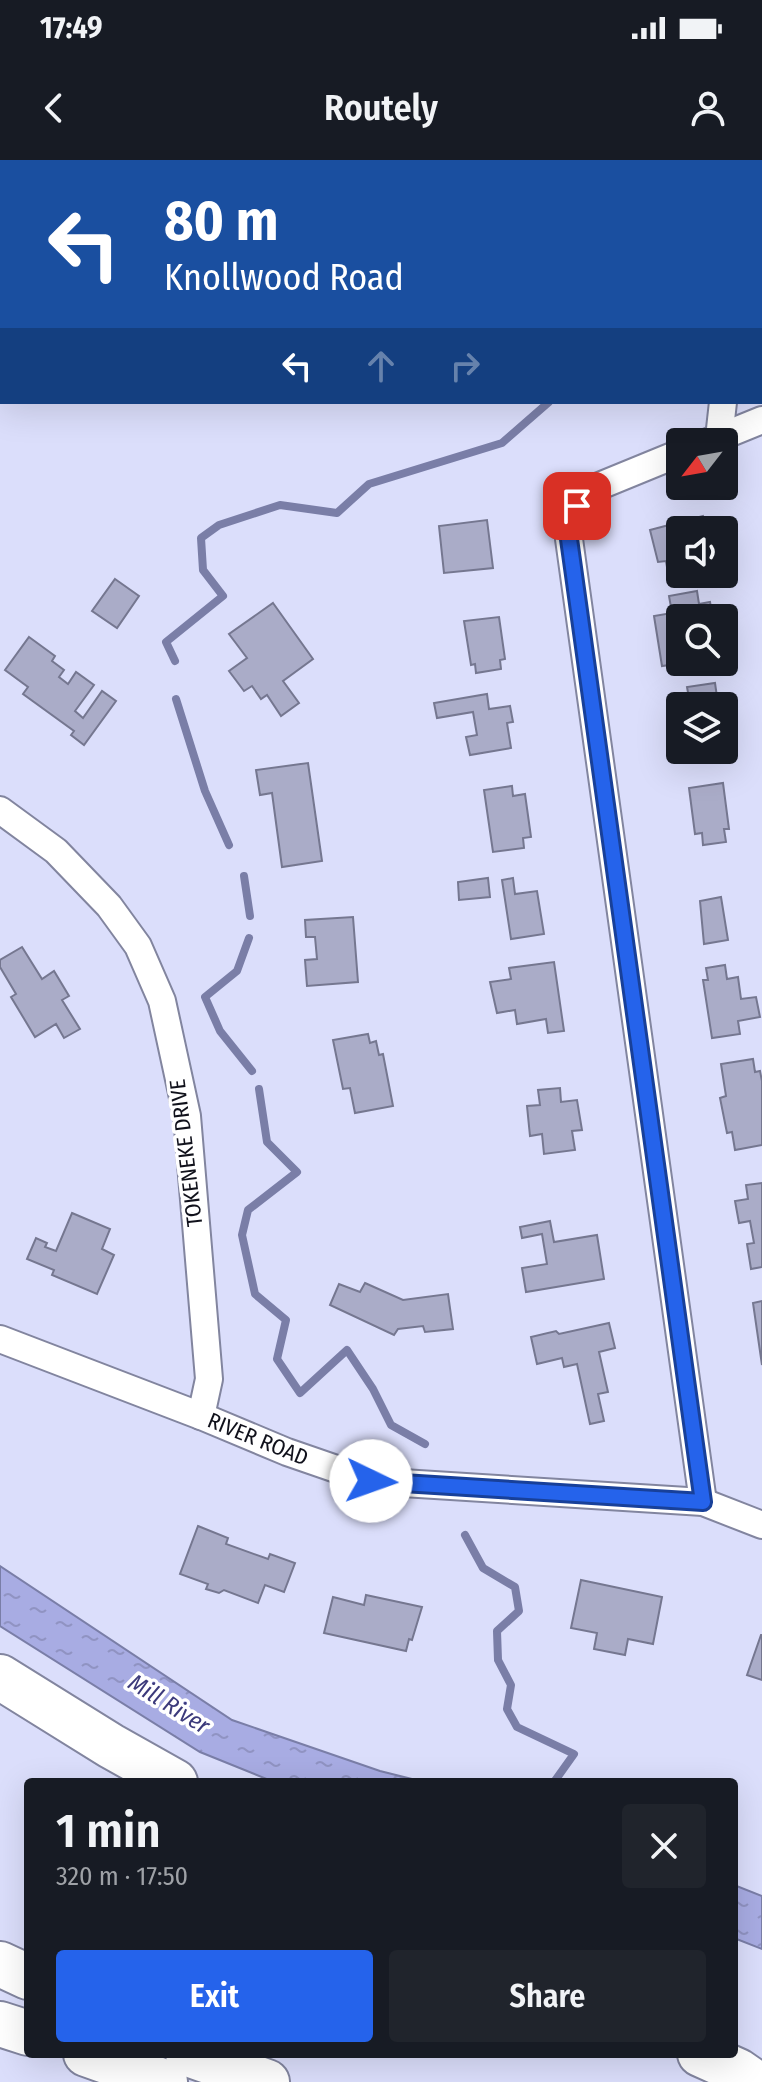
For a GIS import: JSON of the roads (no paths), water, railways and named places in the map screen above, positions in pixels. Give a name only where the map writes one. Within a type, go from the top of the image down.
[{"type":"highway","points":[[0,1677],[168,1778]]},
{"type":"highway","points":[[0,1711],[107,1778]]},
{"type":"highway","points":[[0,1964],[24,1975]]},
{"type":"highway","points":[[0,1988],[24,1997]]},
{"type":"highway","points":[[0,2024],[24,2032]]},
{"type":"highway","points":[[738,2040],[762,2050]]},
{"type":"highway","points":[[97,2058],[165,2082]]},
{"type":"highway","points":[[199,2058],[267,2082]]},
{"type":"highway","points":[[709,2058],[754,2082]]},
{"type":"street","points":[[716,428],[722,404]]},
{"type":"street","points":[[738,430],[762,420]]},
{"type":"street","points":[[666,459],[597,487],[577,506],[569,539],[703,1502]]},
{"type":"street","name":"TOKENEKE DRIVE","points":[[0,810],[56,851],[109,906],[138,946],[162,1001],[187,1116],[209,1379],[201,1416]]},
{"type":"street","name":"RIVER ROAD","points":[[0,1339],[287,1452],[371,1481],[703,1502],[762,1525]]},
{"type":"water","name":"Mill River","points":[[0,1566],[232,1720],[408,1778],[264,1778],[200,1752],[0,1626]]},
{"type":"water","points":[[738,1887],[762,1896],[762,1949],[738,1940]]},
{"type":"waterway","points":[[175,661],[166,642],[223,596],[203,570],[201,538],[219,525],[280,505],[337,513],[369,484],[502,443],[547,404]]},
{"type":"waterway","points":[[176,699],[205,791],[229,845]]},
{"type":"waterway","points":[[244,876],[250,916]]},
{"type":"waterway","points":[[249,938],[237,971],[205,997],[220,1031],[252,1071]]},
{"type":"waterway","points":[[259,1089],[267,1142],[297,1172],[248,1210],[242,1235],[255,1294],[286,1320],[277,1359],[300,1393],[347,1350],[373,1389],[391,1425],[425,1444]]},
{"type":"waterway","points":[[465,1535],[483,1568],[515,1587],[519,1611],[497,1631],[498,1660],[511,1685],[507,1709],[517,1727],[574,1754],[557,1778]]}]
